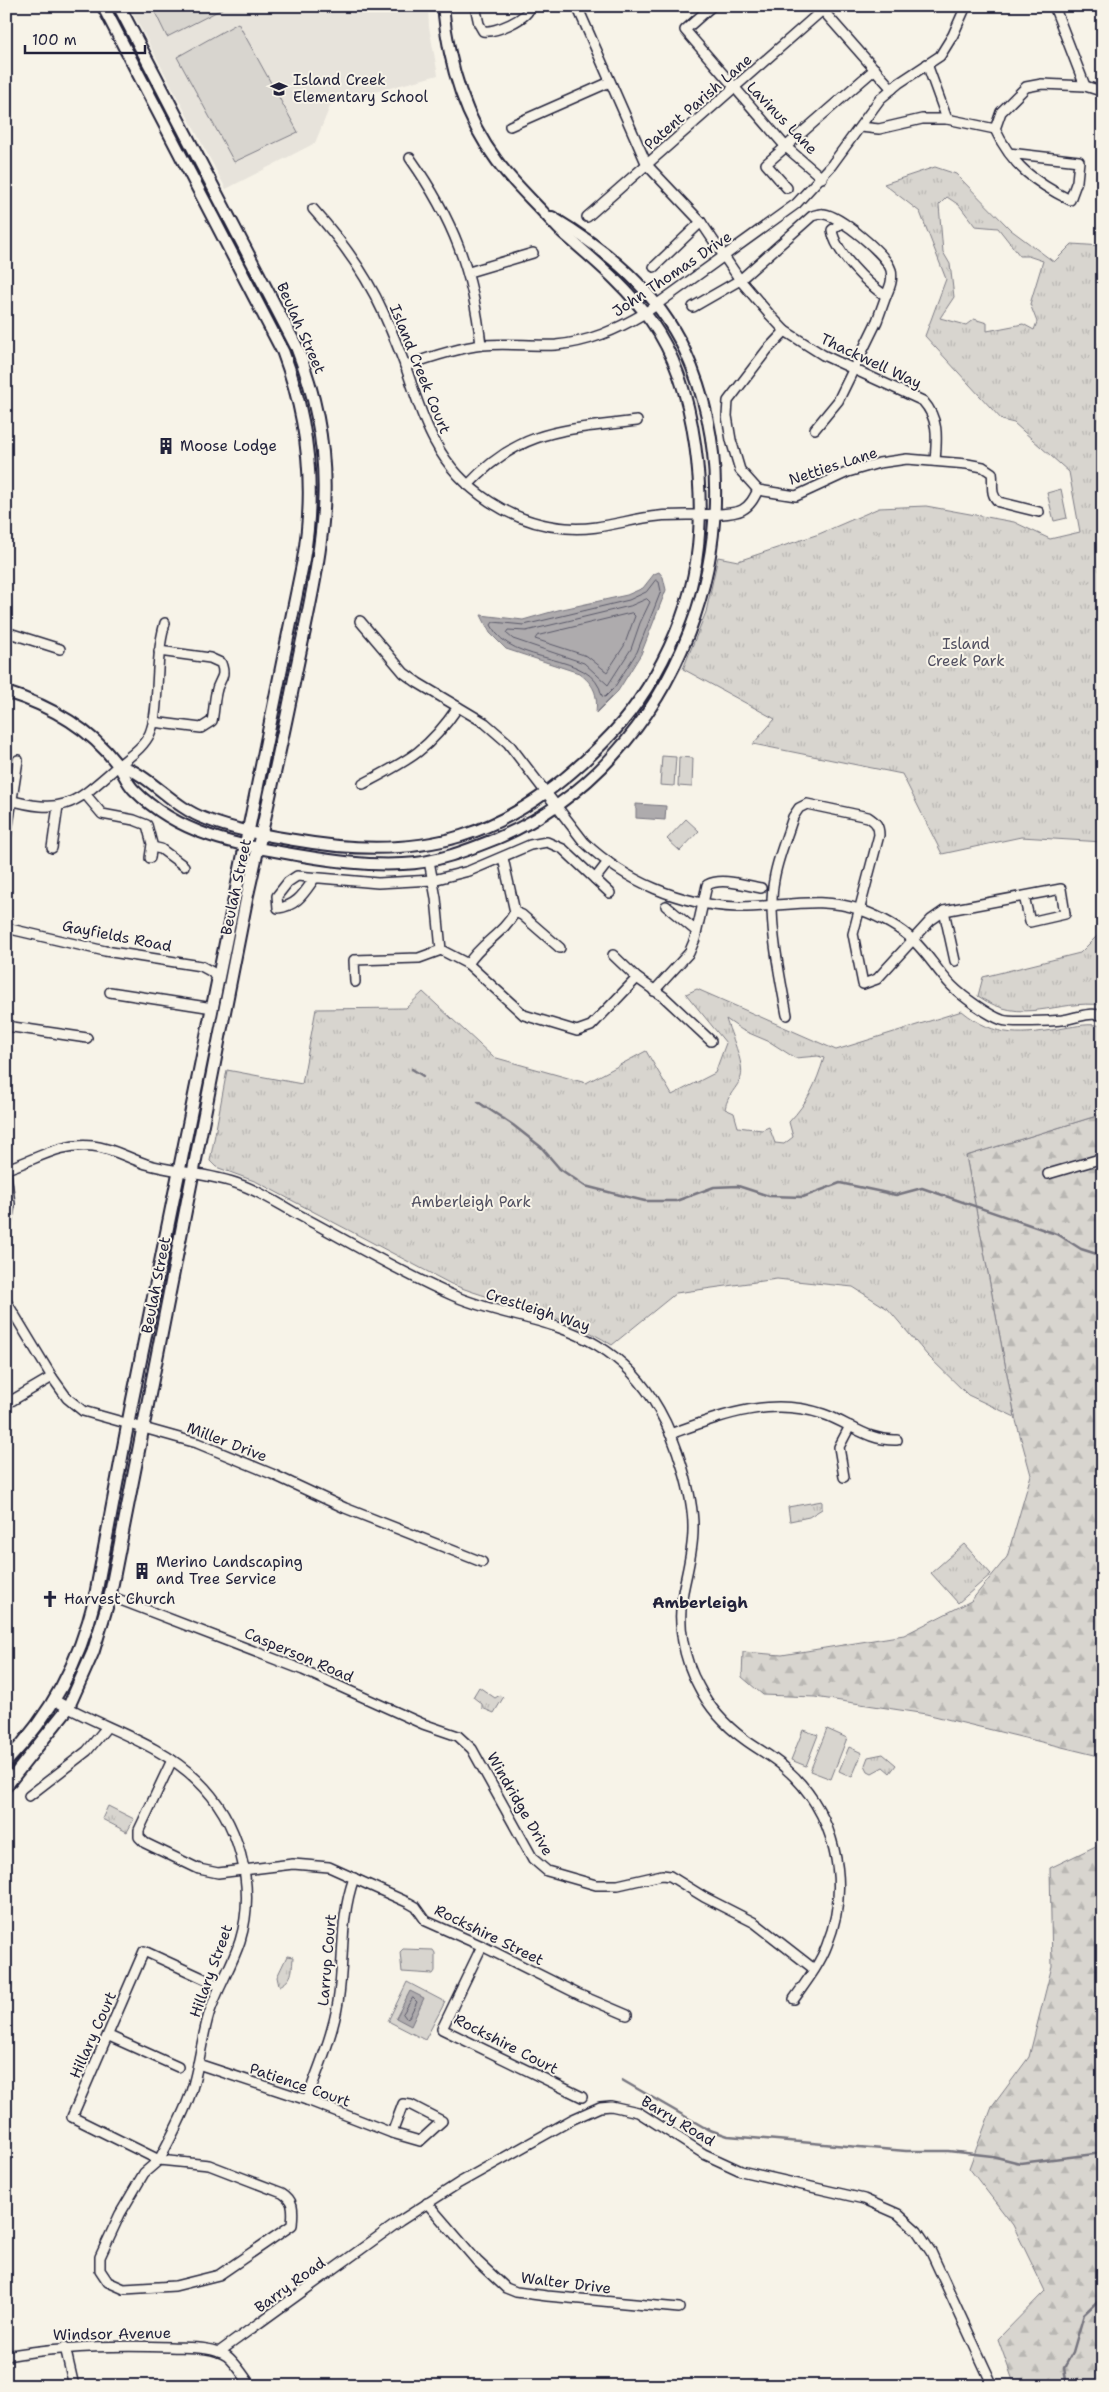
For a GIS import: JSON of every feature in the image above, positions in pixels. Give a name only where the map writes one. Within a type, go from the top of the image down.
[{"type":"main road","name":"Beulah Street","points":[[6,1762],[21,1747],[56,1701],[88,1627],[306,545],[311,490],[306,435],[294,381],[283,352],[103,6]]},
{"type":"main road","name":"Beulah Street","points":[[6,1786],[68,1708],[93,1652],[110,1596],[142,1428],[321,546],[325,491],[321,435],[308,377],[289,331],[119,6]]},
{"type":"main road","points":[[130,58],[144,51]]},
{"type":"street","points":[[119,765],[133,770],[184,809],[207,820],[248,831],[361,849],[418,846],[453,840],[490,827],[547,794],[577,770],[609,738],[635,705],[658,668],[676,629],[690,587],[698,541],[698,459],[687,400],[668,350],[645,313],[624,286],[560,231],[524,194],[496,160],[472,118],[459,88],[451,59],[443,6]]},
{"type":"street","points":[[475,6],[479,24],[483,31],[490,32],[525,17],[530,11],[530,6]]},
{"type":"street","name":"Thackwell Way","points":[[577,6],[647,165],[700,222],[740,280],[785,331],[823,355],[923,401],[931,410],[935,420],[935,461]]},
{"type":"street","name":"Lavinus Lane","points":[[712,6],[685,30],[786,147],[822,178]]},
{"type":"street","name":"John Thomas Drive","points":[[406,366],[451,351],[481,345],[555,345],[584,340],[620,328],[645,313],[796,204],[822,178],[880,99],[892,88],[940,56],[948,44],[966,6]]},
{"type":"street","points":[[1054,6],[1085,86]]},
{"type":"street","points":[[823,8],[892,88]]},
{"type":"street","name":"Patent Parish Lane","points":[[587,218],[823,8]]},
{"type":"street","points":[[927,64],[947,119]]},
{"type":"street","points":[[787,188],[766,164],[874,69]]},
{"type":"street","points":[[510,126],[610,82]]},
{"type":"street","points":[[995,129],[1001,112],[1026,87],[1042,84],[1102,87],[1103,101]]},
{"type":"street","points":[[860,127],[879,129],[922,120],[947,119],[995,129],[1009,153],[1027,175],[1070,200],[1077,181],[1079,161],[1009,153]]},
{"type":"street","points":[[410,158],[446,215],[469,272],[477,311],[481,345]]},
{"type":"street","name":"Island Creek Court","points":[[313,209],[354,260],[368,281],[406,366],[426,425],[435,444],[450,466],[468,485],[501,509],[532,522],[559,528],[601,528],[651,517],[713,514]]},
{"type":"street","points":[[6,692],[29,700],[61,716],[97,742],[119,765],[124,778],[134,790],[177,823],[209,837],[245,846],[355,864],[406,864],[429,861],[470,849],[516,830],[557,806],[588,782],[620,750],[646,716],[668,680],[687,640],[701,599],[709,553],[715,484],[713,457],[702,399],[684,349],[657,304],[633,276],[597,246],[542,211]]},
{"type":"street","points":[[693,307],[740,280],[812,216],[822,214],[841,223],[875,247],[888,264],[892,281],[855,370],[838,401],[815,429]]},
{"type":"street","points":[[654,267],[700,222]]},
{"type":"street","points":[[841,223],[832,230],[833,239],[845,256],[876,289],[886,296]]},
{"type":"street","points":[[469,272],[533,253]]},
{"type":"street","points":[[713,514],[725,515],[741,510],[752,501],[758,490],[740,470],[731,440],[727,416],[728,401],[767,350],[785,331]]},
{"type":"street","points":[[468,485],[497,458],[530,439],[564,430],[637,421]]},
{"type":"street","name":"Netties Lane","points":[[758,490],[796,496],[848,472],[880,463],[906,459],[935,461],[983,467],[992,473],[994,499],[1039,512]]},
{"type":"street","points":[[360,621],[398,667],[418,683],[485,723],[508,743],[584,842],[608,862],[640,882],[664,893],[703,904],[738,907],[824,902],[860,909],[882,918],[913,940],[930,957],[952,986],[1003,1021],[1061,1020],[1095,1013],[1103,1016]]},
{"type":"street","points":[[9,800],[38,806],[58,806],[86,794],[137,751],[150,733],[153,722],[164,623]]},
{"type":"street","points":[[6,632],[60,649]]},
{"type":"street","points":[[153,722],[201,728],[212,721],[217,686],[223,679],[224,670],[221,663],[210,658],[160,651]]},
{"type":"street","points":[[363,784],[424,749],[442,730],[458,707]]},
{"type":"street","points":[[6,838],[9,800],[18,760]]},
{"type":"street","points":[[86,794],[102,814],[134,820],[148,825],[152,847],[150,858]]},
{"type":"street","points":[[787,1015],[778,966],[772,904],[774,880],[793,817],[799,808],[807,804],[868,817],[875,821],[879,828],[879,835],[853,934],[863,984],[877,979],[931,920],[944,911],[1061,889],[1065,914],[1030,922],[1024,896]]},
{"type":"street","points":[[52,848],[58,806]]},
{"type":"street","points":[[314,879],[378,883],[433,880],[469,871],[530,845],[547,842],[563,849],[610,893]]},
{"type":"street","points":[[152,847],[161,849],[184,866]]},
{"type":"street","points":[[468,964],[474,954],[507,926],[515,912],[503,858]]},
{"type":"street","points":[[429,861],[441,950]]},
{"type":"street","points":[[595,879],[608,862]]},
{"type":"street","points":[[654,991],[689,953],[703,904],[706,885],[712,882],[726,881],[761,888]]},
{"type":"street","points":[[666,906],[696,931]]},
{"type":"street","points":[[944,911],[955,960]]},
{"type":"street","points":[[515,912],[522,915],[560,948]]},
{"type":"street","name":"Gayfields Road","points":[[6,928],[105,951],[201,966],[212,972],[218,981]]},
{"type":"street","points":[[354,982],[354,960],[419,958],[441,950],[468,964],[524,1015],[577,1031],[591,1026],[636,978]]},
{"type":"street","points":[[613,955],[636,978],[664,997],[711,1041]]},
{"type":"street","points":[[110,992],[213,1008]]},
{"type":"street","points":[[6,1026],[87,1038]]},
{"type":"street","name":"Crestleigh Way","points":[[6,1169],[54,1149],[76,1145],[102,1147],[147,1164],[194,1172],[249,1188],[454,1296],[563,1329],[592,1342],[618,1360],[641,1382],[662,1414],[691,1497],[693,1513],[692,1546],[683,1592],[681,1614],[683,1642],[692,1672],[706,1699],[724,1723],[745,1740],[781,1764],[804,1787],[822,1814],[834,1847],[839,1879],[837,1911],[828,1945],[794,1999]]},
{"type":"street","points":[[1048,1174],[1103,1158]]},
{"type":"street","points":[[6,1173],[10,1204],[6,1230]]},
{"type":"street","name":"Miller Drive","points":[[6,1301],[52,1377],[67,1398],[83,1410],[197,1444],[280,1478],[345,1508],[482,1562]]},
{"type":"street","points":[[6,1404],[52,1377]]},
{"type":"street","points":[[670,1434],[736,1411],[778,1406],[812,1411],[879,1440],[897,1440]]},
{"type":"street","points":[[844,1477],[839,1447],[850,1426]]},
{"type":"street","name":"Casperson Road","points":[[110,1596],[303,1670],[423,1724],[458,1736],[472,1749]]},
{"type":"street","name":"Hillary Street","points":[[56,1701],[172,1760],[201,1784],[222,1811],[235,1837],[244,1871],[246,1903],[244,1922],[234,1957],[220,1986],[205,2029],[198,2064],[182,2116],[159,2160],[144,2173],[120,2214],[100,2257],[100,2270],[108,2282],[124,2289],[175,2286],[219,2275],[292,2225],[293,2205],[288,2196],[282,2192],[209,2164],[159,2160]]},
{"type":"street","points":[[30,1796],[87,1751],[107,1727]]},
{"type":"street","name":"Windridge Drive","points":[[472,1749],[533,1859],[542,1869],[596,1885],[618,1884],[662,1875],[670,1876],[704,1897],[755,1923],[814,1969]]},
{"type":"street","name":"Rockshire Street","points":[[172,1760],[139,1830],[139,1837],[145,1843],[200,1870],[218,1873],[283,1865],[311,1864],[329,1867],[409,1903],[416,1907],[426,1921],[482,1946],[580,1995],[627,2015]]},
{"type":"street","name":"Larrup Court","points":[[306,2100],[336,2015],[343,1965],[343,1919],[354,1878]]},
{"type":"street","name":"Rockshire Court","points":[[482,1946],[442,2029],[582,2097]]},
{"type":"street","name":"Hillary Court","points":[[159,2160],[72,2117],[109,2036],[144,1951],[220,1986]]},
{"type":"street","points":[[109,2036],[178,2067]]},
{"type":"street","name":"Patience Court","points":[[198,2064],[306,2100],[392,2133],[420,2141],[442,2121],[411,2105],[403,2104],[392,2133]]},
{"type":"street","name":"Barry Road","points":[[219,2352],[427,2203],[586,2112],[611,2106],[628,2108],[644,2115],[704,2154],[741,2171],[864,2199],[898,2214],[918,2231],[931,2252],[993,2386]]},
{"type":"street","name":"Walter Drive","points":[[427,2203],[477,2262],[506,2288],[547,2296],[679,2308]]},
{"type":"street","points":[[6,2209],[6,2215]]},
{"type":"street","name":"Windsor Avenue","points":[[6,2356],[65,2347],[131,2345],[197,2348],[219,2352]]},
{"type":"street","points":[[65,2347],[74,2386]]},
{"type":"street","points":[[219,2352],[233,2362],[251,2386]]},
{"type":"shaded area","name":"Island Creek Elementary School","points":[[129,6],[428,6],[429,27],[438,75],[331,104],[315,143],[226,189]]},
{"type":"green space","points":[[152,6],[224,6],[222,9],[167,37]]},
{"type":"green space","points":[[238,23],[298,132],[234,162],[177,57]]},
{"type":"green space","name":"Island Creek Park","points":[[935,167],[956,174],[1011,230],[1054,262],[1072,244],[1103,245],[1103,842],[1021,837],[942,854],[902,774],[753,744],[775,719],[683,669],[706,612],[718,557],[738,561],[819,534],[879,508],[926,506],[1014,522],[1050,539],[1080,532],[1069,472],[1014,423],[1002,420],[925,336],[946,279],[920,212],[884,184]],"holes":[[[947,197],[959,205],[975,226],[998,228],[1020,256],[1028,256],[1043,261],[1030,304],[1037,322],[1034,330],[1023,324],[987,331],[987,323],[974,319],[966,325],[940,318],[954,297],[950,264],[943,252],[939,205]]]},
{"type":"green space","points":[[1061,489],[1067,518],[1054,521],[1047,493]]},
{"type":"green space","points":[[662,756],[676,757],[674,786],[660,785]]},
{"type":"green space","points":[[679,757],[693,758],[692,787],[678,786]]},
{"type":"green space","points":[[686,819],[699,831],[680,851],[667,839]]},
{"type":"green space","points":[[1103,930],[1103,1005],[1086,1004],[1039,1010],[1010,1010],[994,1005],[978,996],[983,977],[1080,953]]},
{"type":"green space","name":"Amberleigh Park","points":[[697,989],[836,1050],[962,1011],[974,1020],[987,1026],[998,1031],[1010,1033],[1036,1032],[1083,1025],[1103,1026],[1103,1114],[966,1156],[1015,1417],[968,1395],[927,1355],[888,1309],[853,1287],[777,1279],[676,1293],[612,1345],[593,1334],[554,1317],[451,1284],[257,1182],[216,1167],[210,1161],[227,1070],[302,1084],[316,1009],[406,1008],[423,992],[493,1057],[586,1083],[646,1051],[672,1095],[715,1073],[726,1043],[686,994]],"holes":[[[726,1019],[742,1030],[770,1042],[795,1058],[818,1056],[824,1058],[811,1092],[789,1122],[793,1137],[784,1144],[775,1143],[769,1127],[762,1130],[738,1127],[734,1113],[725,1109],[728,1099],[741,1077],[742,1071]]]},
{"type":"green space","points":[[1103,1114],[1103,1757],[926,1714],[815,1697],[763,1695],[742,1677],[743,1652],[782,1655],[904,1635],[971,1601],[1007,1557],[1031,1475],[1015,1417],[966,1156]]},
{"type":"green space","points":[[822,1501],[822,1509],[809,1517],[790,1521],[788,1507]]},
{"type":"green space","points":[[964,1544],[991,1574],[958,1603],[931,1573]]},
{"type":"green space","points":[[479,1687],[495,1698],[500,1695],[503,1698],[494,1713],[482,1708],[482,1704],[473,1697]]},
{"type":"green space","points":[[827,1729],[847,1738],[831,1779],[810,1771]]},
{"type":"green space","points":[[803,1730],[818,1735],[806,1766],[791,1760]]},
{"type":"green space","points":[[849,1747],[862,1753],[852,1777],[839,1771]]},
{"type":"green space","points":[[883,1754],[896,1765],[890,1773],[883,1767],[872,1773],[868,1771],[865,1765],[868,1757]]},
{"type":"green space","points":[[108,1806],[134,1819],[127,1832],[102,1819]]},
{"type":"green space","points":[[1103,1833],[1103,2374],[1095,2386],[1015,2386],[998,2339],[1045,2291],[1013,2225],[969,2168],[992,2107],[1029,2057],[1052,1966],[1050,1868],[1100,1844]]},
{"type":"green space","points":[[403,1949],[433,1950],[435,1953],[435,1971],[433,1974],[402,1972],[400,1952]]},
{"type":"green space","points":[[287,1956],[293,1957],[291,1974],[284,1984],[279,1986],[277,1977]]},
{"type":"green space","points":[[407,1982],[445,2002],[425,2040],[388,2021]]},
{"type":"water","points":[[659,572],[663,577],[666,590],[641,654],[618,691],[596,713],[594,690],[584,677],[579,673],[506,649],[490,633],[481,615],[523,620],[558,610],[627,595],[643,588],[654,574]]},
{"type":"water","points":[[636,804],[666,806],[665,820],[636,818]]},
{"type":"water","points":[[410,1991],[424,1998],[411,2026],[396,2018]]},
{"type":"waterway","points":[[412,1069],[423,1076]]},
{"type":"waterway","points":[[478,1102],[513,1125],[541,1147],[560,1169],[585,1186],[624,1196],[645,1201],[676,1201],[714,1187],[738,1186],[769,1196],[803,1197],[840,1183],[896,1195],[922,1188],[1059,1235],[1081,1249],[1103,1256]]},
{"type":"waterway","points":[[622,2080],[707,2129],[728,2136],[906,2151],[948,2151],[992,2156],[1020,2163],[1103,2153]]},
{"type":"waterway","points":[[1067,2386],[1064,2368],[1073,2352],[1084,2314],[1101,2298],[1103,2292]]},
{"type":"place","name":"Island Creek Elementary School","points":[[279,89]]},
{"type":"place","name":"Moose Lodge","points":[[166,446]]},
{"type":"place","name":"Merino Landscaping and Tree Service","points":[[142,1571]]},
{"type":"place","name":"Harvest Church","points":[[50,1599]]},
{"type":"district","name":"Amberleigh","points":[[700,1602]]}]
